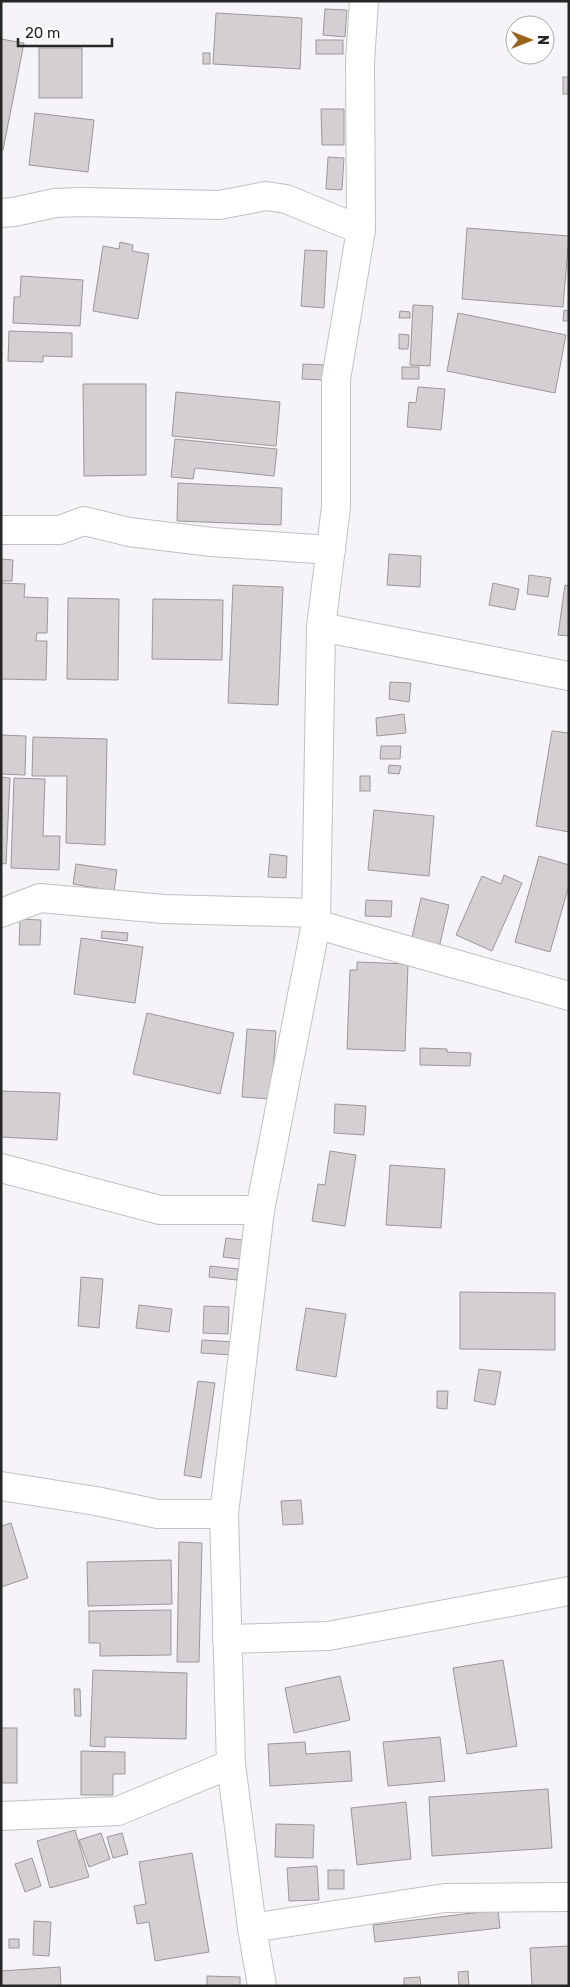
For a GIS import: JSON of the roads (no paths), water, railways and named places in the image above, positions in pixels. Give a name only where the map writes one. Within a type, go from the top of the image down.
[{"type":"street","points":[[262,1986],[252,1928],[231,1764],[224,1514],[260,1210],[316,919],[321,627],[336,507],[336,379],[361,230],[360,62],[364,1]]},
{"type":"street","points":[[1,213],[55,203],[219,205],[266,196],[286,200],[361,230]]},
{"type":"street","points":[[1,530],[60,530],[84,521],[129,532],[212,542],[331,550]]},
{"type":"street","points":[[321,627],[569,676]]},
{"type":"street","points":[[1,897],[59,899]]},
{"type":"street","points":[[1,913],[40,898],[164,909],[316,919],[419,955],[473,968],[569,996]]},
{"type":"street","points":[[1,1168],[160,1210],[260,1210]]},
{"type":"street","points":[[1,1486],[87,1499],[158,1514],[224,1514]]},
{"type":"street","points":[[227,1639],[328,1636],[569,1591]]},
{"type":"street","points":[[1,1816],[118,1811],[231,1764]]},
{"type":"street","points":[[252,1928],[445,1898],[569,1897]]}]
